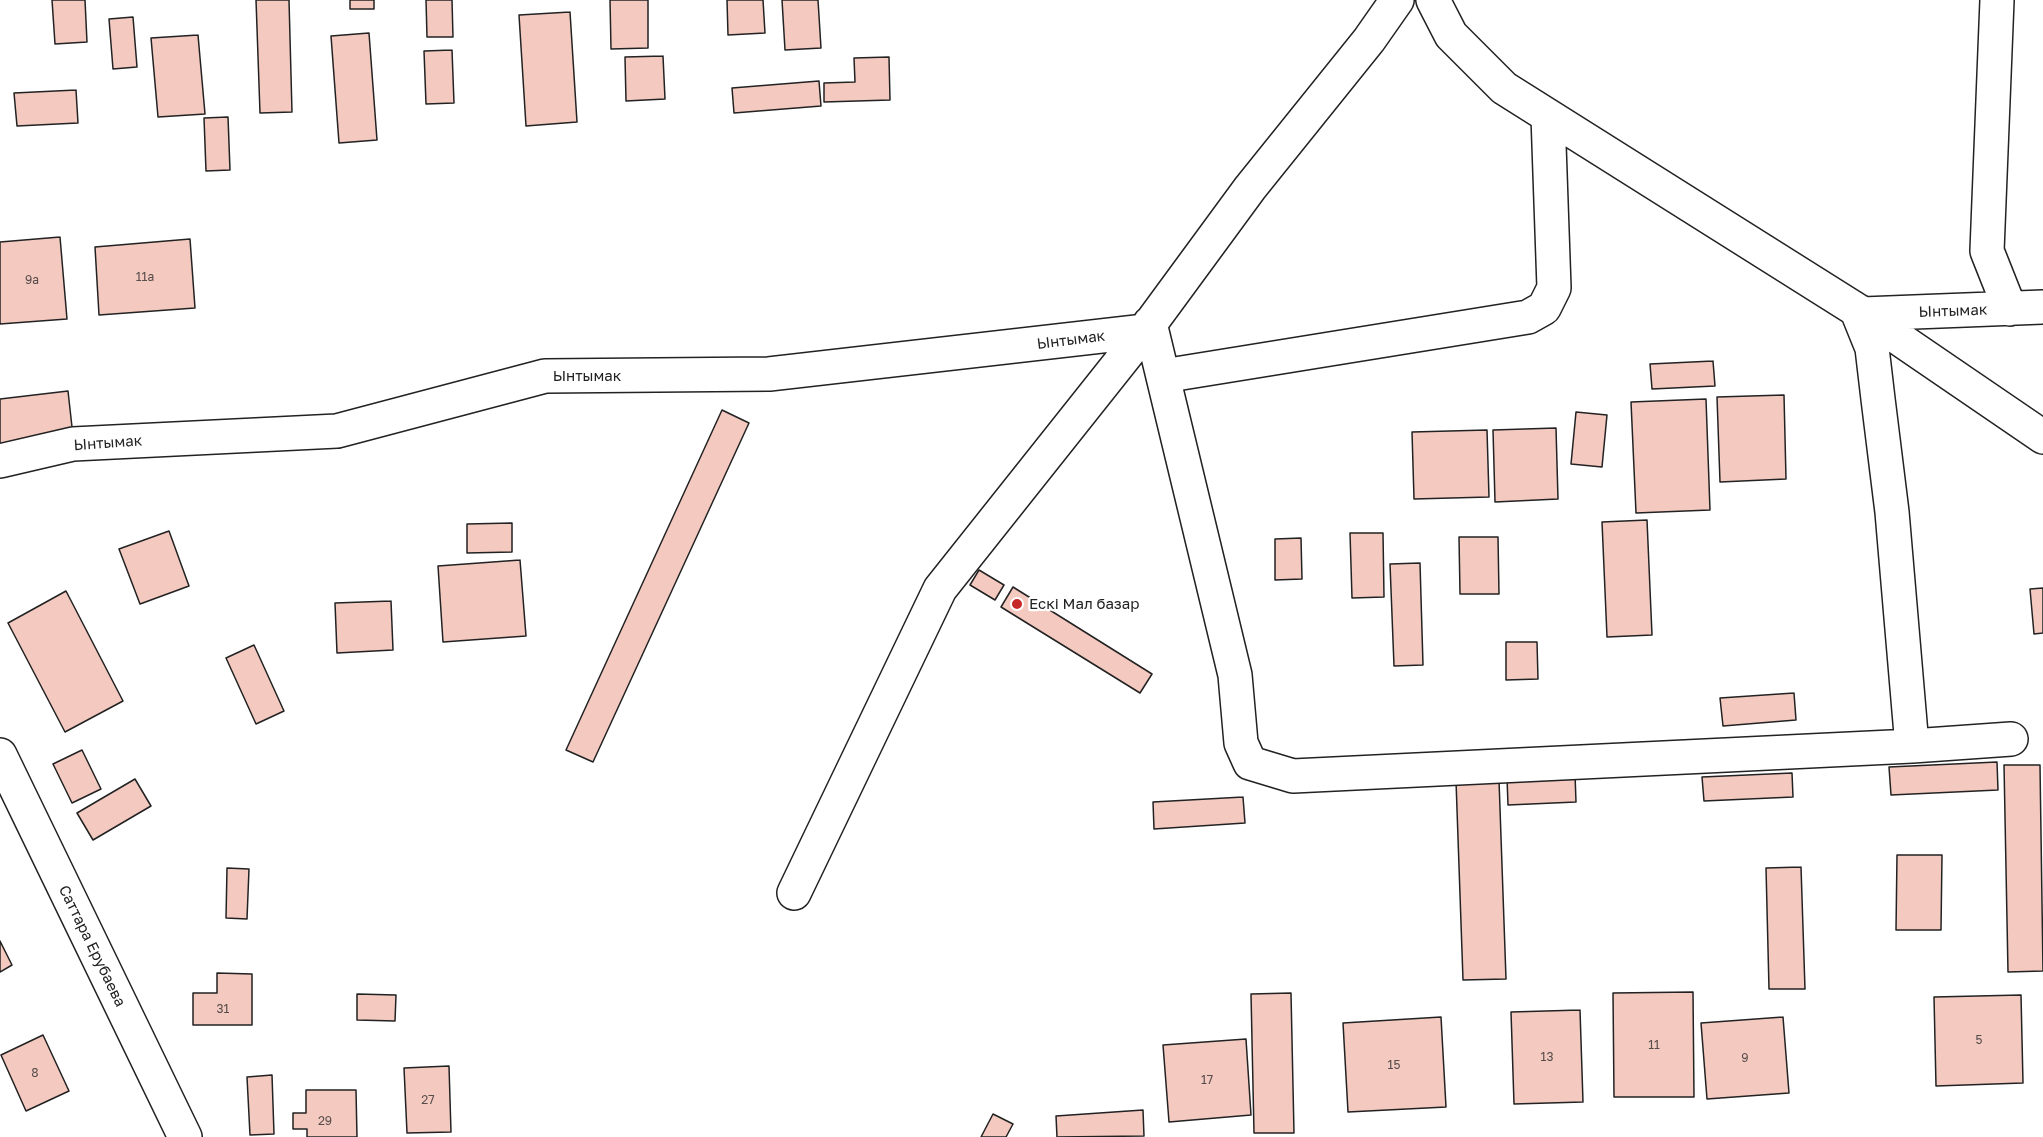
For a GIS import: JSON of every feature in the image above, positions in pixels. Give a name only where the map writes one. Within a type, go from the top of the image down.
[{"type":"street","points":[[794,893],[940,589],[1148,327],[1250,188],[1369,40],[1397,0]]},
{"type":"street","points":[[1432,0],[1451,35],[1504,88],[1860,313],[2043,437]]},
{"type":"street","points":[[1997,0],[1988,251],[2010,309]]},
{"type":"street","points":[[1163,376],[1527,317],[1544,308],[1554,288],[1548,116]]},
{"type":"street","name":"Ынтымак","points":[[1860,313],[2043,307]]},
{"type":"street","points":[[1860,313],[1872,348],[1892,512],[1912,746]]},
{"type":"street","points":[[1148,327],[1163,376],[1235,675],[1241,743],[1250,763],[1293,776],[1912,746],[2011,739]]},
{"type":"street","name":"Ынтымак","points":[[0,461],[73,444],[337,431],[545,376],[769,375],[1148,327]]},
{"type":"street","name":"Саттара Ерубаева","points":[[0,755],[185,1137]]},
{"type":"building","points":[[52,0],[85,0],[87,42],[55,44]]},
{"type":"building","points":[[256,0],[289,0],[292,112],[260,113]]},
{"type":"building","points":[[350,0],[374,0],[374,9],[350,9]]},
{"type":"building","points":[[426,0],[452,0],[453,37],[427,37]]},
{"type":"building","points":[[610,0],[648,0],[648,48],[611,49]]},
{"type":"building","points":[[727,0],[763,0],[765,33],[728,35]]},
{"type":"building","points":[[782,0],[818,0],[821,48],[785,50]]},
{"type":"building","points":[[570,12],[577,122],[526,126],[519,15]]},
{"type":"building","points":[[133,17],[137,67],[113,69],[109,19]]},
{"type":"building","points":[[369,33],[377,140],[339,143],[331,36]]},
{"type":"building","points":[[198,35],[205,114],[158,117],[151,38]]},
{"type":"building","points":[[452,50],[454,103],[426,104],[424,51]]},
{"type":"building","points":[[663,56],[665,99],[626,101],[625,57]]},
{"type":"building","points":[[889,57],[890,100],[824,102],[824,83],[855,82],[854,58]]},
{"type":"building","points":[[819,81],[821,106],[734,113],[732,88]]},
{"type":"building","points":[[76,90],[78,123],[17,126],[14,93]]},
{"type":"building","points":[[228,117],[230,170],[206,171],[204,118]]},
{"type":"building","points":[[60,237],[67,319],[0,324],[0,242]]},
{"type":"building","points":[[190,239],[195,308],[99,315],[95,247]]},
{"type":"building","points":[[1713,361],[1715,386],[1652,389],[1650,364]]},
{"type":"building","points":[[68,391],[73,436],[0,445],[0,399]]},
{"type":"building","points":[[1784,395],[1786,479],[1720,482],[1717,397]]},
{"type":"building","points":[[1706,399],[1710,510],[1636,513],[1631,402]]},
{"type":"building","points":[[722,410],[749,423],[593,762],[566,750]]},
{"type":"building","points":[[1576,412],[1607,415],[1602,467],[1571,464]]},
{"type":"building","points":[[1556,428],[1558,499],[1495,502],[1493,430]]},
{"type":"building","points":[[1487,430],[1489,497],[1414,499],[1412,432]]},
{"type":"building","points":[[1647,520],[1652,635],[1607,637],[1602,522]]},
{"type":"building","points":[[512,523],[512,552],[467,553],[467,524]]},
{"type":"building","points":[[169,531],[189,586],[140,604],[119,549]]},
{"type":"building","points":[[1350,533],[1383,533],[1384,597],[1352,598]]},
{"type":"building","points":[[1459,537],[1498,537],[1499,594],[1460,594]]},
{"type":"building","points":[[1301,538],[1302,579],[1275,580],[1275,539]]},
{"type":"building","points":[[520,560],[526,636],[443,642],[438,566]]},
{"type":"building","points":[[1420,563],[1423,665],[1394,666],[1390,564]]},
{"type":"building","points":[[979,570],[1004,585],[995,600],[970,585]]},
{"type":"building","points":[[1013,587],[1152,674],[1140,693],[1001,607]]},
{"type":"building","points":[[2043,588],[2043,633],[2034,634],[2030,589]]},
{"type":"building","points":[[66,591],[123,701],[65,732],[8,623]]},
{"type":"building","points":[[391,601],[393,650],[337,653],[335,603]]},
{"type":"building","points":[[1506,642],[1537,642],[1538,679],[1506,680]]},
{"type":"building","points":[[254,645],[284,711],[256,724],[226,658]]},
{"type":"building","points":[[1794,693],[1796,720],[1723,726],[1720,698]]},
{"type":"building","points":[[82,750],[101,789],[72,803],[53,764]]},
{"type":"building","points":[[1997,762],[1998,790],[1891,795],[1889,767]]},
{"type":"building","points":[[2004,765],[2040,765],[2043,971],[2008,972]]},
{"type":"building","points":[[1792,773],[1793,797],[1704,801],[1702,777]]},
{"type":"building","points":[[1575,774],[1576,802],[1508,805],[1507,778]]},
{"type":"building","points":[[135,779],[151,806],[93,840],[77,813]]},
{"type":"building","points":[[1499,780],[1506,979],[1463,980],[1456,781]]},
{"type":"building","points":[[1243,797],[1245,823],[1154,829],[1153,802]]},
{"type":"building","points":[[1897,855],[1942,855],[1941,930],[1896,930]]},
{"type":"building","points":[[1801,867],[1805,989],[1769,989],[1766,868]]},
{"type":"building","points":[[227,868],[249,869],[247,919],[226,918]]},
{"type":"building","points":[[0,941],[12,965],[0,972]]},
{"type":"building","points":[[217,973],[252,974],[252,1025],[193,1025],[193,993],[217,993]]},
{"type":"building","points":[[1693,992],[1694,1097],[1614,1097],[1613,993]]},
{"type":"building","points":[[1291,993],[1294,1133],[1254,1133],[1251,994]]},
{"type":"building","points":[[357,994],[396,995],[395,1021],[357,1020]]},
{"type":"building","points":[[2021,995],[2023,1083],[1936,1086],[1934,997]]},
{"type":"building","points":[[1580,1010],[1583,1102],[1514,1104],[1511,1012]]},
{"type":"building","points":[[1441,1017],[1446,1107],[1348,1112],[1343,1023]]},
{"type":"building","points":[[1783,1017],[1789,1093],[1707,1099],[1701,1023]]},
{"type":"building","points":[[43,1035],[69,1091],[26,1111],[1,1055]]},
{"type":"building","points":[[1246,1039],[1251,1115],[1169,1122],[1163,1045]]},
{"type":"building","points":[[449,1066],[451,1132],[407,1133],[404,1068]]},
{"type":"building","points":[[272,1075],[274,1134],[250,1135],[247,1077]]},
{"type":"building","points":[[306,1090],[356,1090],[357,1137],[307,1137],[307,1129],[293,1129],[293,1113],[306,1113]]},
{"type":"building","points":[[1143,1110],[1144,1136],[1057,1137],[1056,1116]]},
{"type":"building","points":[[993,1114],[1013,1124],[1006,1137],[981,1137]]},
{"type":"place","name":"Ескі Мал базар","points":[[1017,604]]}]
